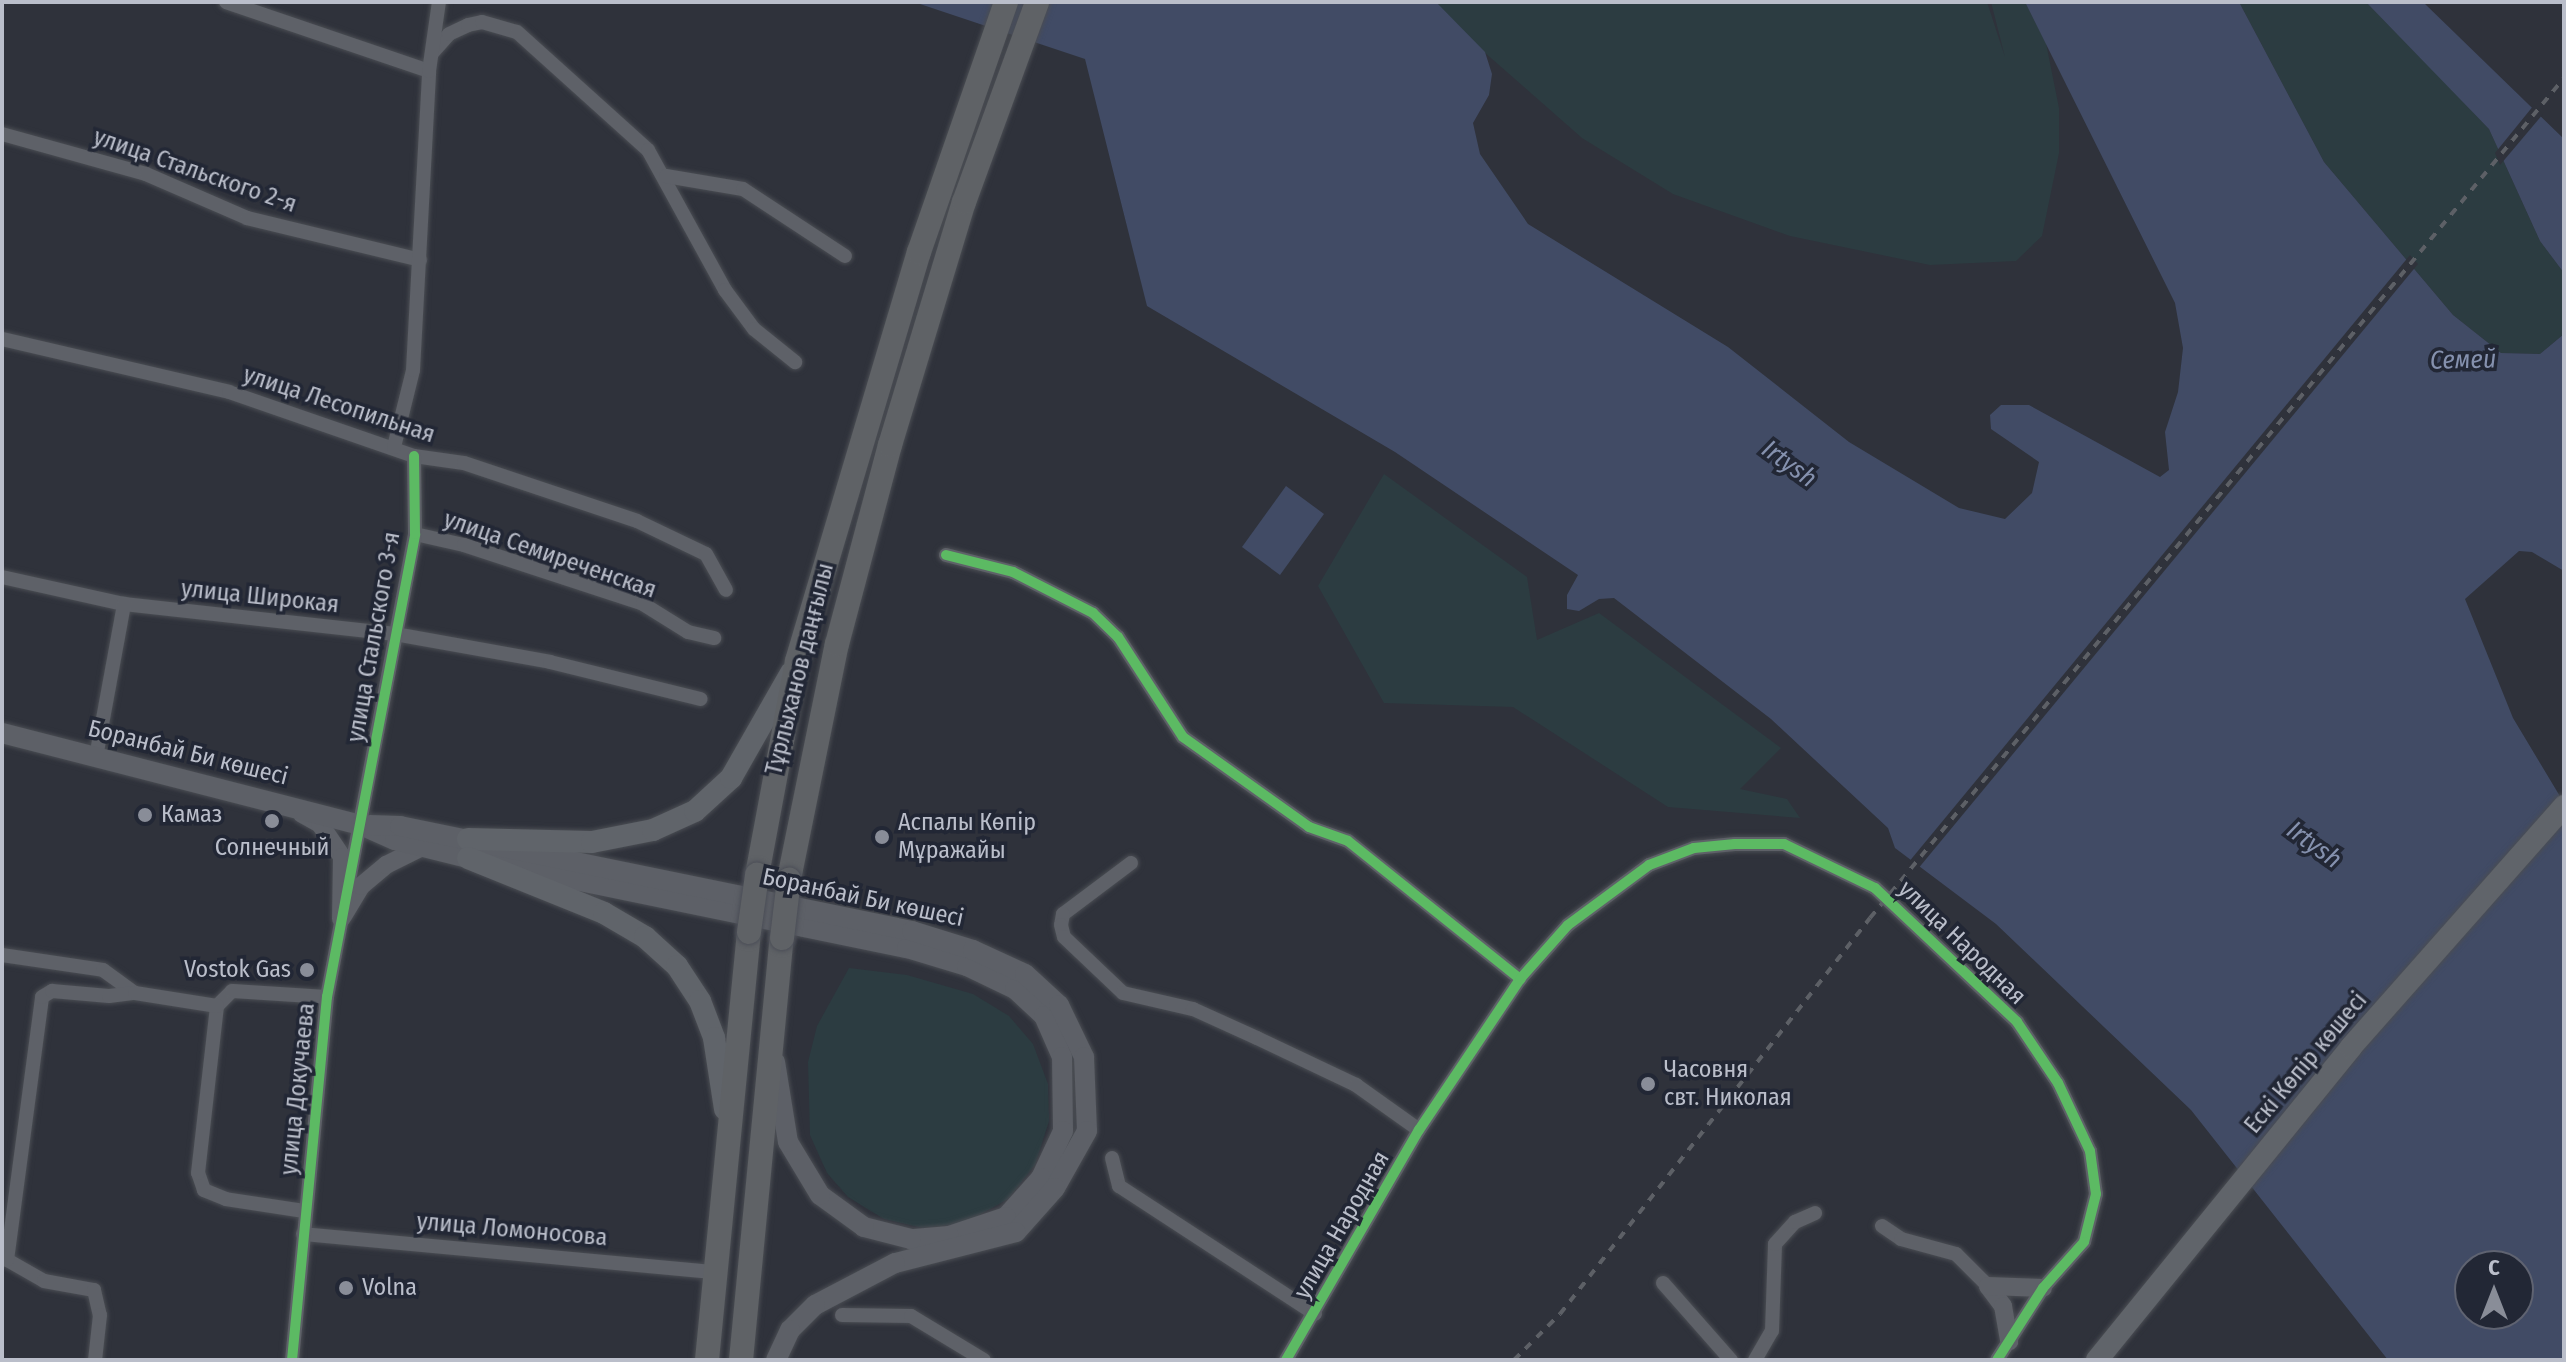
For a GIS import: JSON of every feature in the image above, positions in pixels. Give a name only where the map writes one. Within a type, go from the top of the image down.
[{"type":"highway","name":"Тұрлыханов даңғылы","points":[[707,1360],[749,932],[797,661],[937,195],[1006,2]]},
{"type":"highway","name":"Тұрлыханов даңғылы","points":[[741,1360],[789,879],[837,644],[890,445],[964,202],[1037,2]]},
{"type":"main road","points":[[468,849],[592,842],[653,830],[695,811],[731,778],[797,661]]},
{"type":"main road","name":"Боранбай Би көшесі","points":[[2,733],[361,825],[422,847],[468,849],[912,931],[973,950],[1025,974],[1059,1005],[1084,1057],[1087,1131],[1055,1188],[1016,1232],[985,1235]]},
{"type":"main road","name":"Ескі Көпір көшесі","points":[[2097,1360],[2351,1047],[2564,806]]},
{"type":"main road","name":"Боранбай Би көшесі","points":[[361,825],[400,826],[468,849]]},
{"type":"main road","points":[[468,849],[604,913],[645,937],[677,966],[700,1001],[714,1038],[724,1085],[728,1158]]},
{"type":"main road","points":[[771,1039],[788,1142],[820,1195],[864,1227],[911,1239],[985,1235]]},
{"type":"main road","points":[[776,1360],[790,1330],[815,1305],[895,1263],[985,1235]]},
{"type":"street","points":[[226,2],[429,71]]},
{"type":"street","points":[[394,447],[413,370],[429,71],[439,2]]},
{"type":"street","points":[[433,52],[449,34],[468,25],[482,22],[517,32],[648,150],[666,176],[725,290],[754,329],[795,362]]},
{"type":"street","name":"улица Стальского 2-я","points":[[2,134],[146,174],[247,218],[420,260]]},
{"type":"street","points":[[666,176],[743,189],[845,256]]},
{"type":"street","name":"улица Лесопильная","points":[[2,339],[229,392],[414,456],[464,463],[686,542],[714,562],[726,590]]},
{"type":"street","name":"улица Стальского 3-я","points":[[361,825],[415,534],[414,456]]},
{"type":"street","name":"улица Семиреченская","points":[[415,534],[464,545],[643,604],[688,632],[714,638]]},
{"type":"street","points":[[946,555],[1013,572],[1093,613],[1118,637],[1183,737],[1309,827],[1348,841],[1520,979]]},
{"type":"street","name":"улица Широкая","points":[[2,577],[124,604],[395,634],[550,662],[701,699]]},
{"type":"street","points":[[96,757],[124,604]]},
{"type":"street","points":[[289,806],[320,824],[334,840],[344,874],[341,919]]},
{"type":"street","name":"улица Докучаева","points":[[292,1360],[327,997],[361,825]]},
{"type":"street","name":"улица Народная","points":[[1286,1360],[1419,1130],[1520,979],[1568,925],[1608,892],[1649,865],[1694,848],[1784,844],[1875,888],[2017,1022],[2058,1083],[2090,1151],[2096,1194],[2084,1242],[2043,1288],[1997,1360]]},
{"type":"street","points":[[341,919],[361,886],[386,865],[422,847]]},
{"type":"street","points":[[1131,863],[1063,914],[1061,925],[1064,937],[1123,993],[1206,1014],[1356,1085],[1419,1130]]},
{"type":"street","points":[[2,955],[103,970],[135,993]]},
{"type":"street","points":[[95,1360],[100,1315],[94,1290],[44,1281],[4,1258],[42,997],[52,991],[109,996],[135,993],[217,1006]]},
{"type":"street","points":[[304,1211],[226,1199],[202,1184],[198,1173],[217,1006],[232,991],[327,997]]},
{"type":"street","points":[[1112,1158],[1119,1186],[1315,1314]]},
{"type":"street","points":[[1755,1360],[1772,1331],[1775,1244],[1795,1222],[1815,1213]]},
{"type":"street","points":[[1882,1226],[1901,1239],[1956,1254],[2003,1306],[2009,1341]]},
{"type":"street","name":"улица Ломоносова","points":[[303,1234],[716,1272]]},
{"type":"street","points":[[1663,1283],[1731,1360]]},
{"type":"street","points":[[1988,1286],[2043,1288]]},
{"type":"street","points":[[842,1315],[911,1316],[984,1360]]},
{"type":"shaded area","points":[[1436,2],[1987,2],[2005,57],[1991,2],[2025,2],[2046,43],[2059,108],[2059,153],[2042,236],[2016,261],[1930,265],[1790,236],[1673,194],[1582,138],[1459,30]]},
{"type":"shaded area","points":[[2239,2],[2366,2],[2428,65],[2489,129],[2540,241],[2564,273],[2564,334],[2540,354],[2501,353],[2453,315],[2324,162]]},
{"type":"shaded area","points":[[1384,474],[1527,577],[1537,640],[1599,613],[1781,748],[1740,789],[1787,799],[1800,818],[1668,807],[1513,707],[1384,703],[1318,586]]},
{"type":"shaded area","points":[[849,968],[907,975],[973,994],[1009,1016],[1033,1044],[1048,1084],[1049,1121],[1035,1165],[1008,1199],[965,1223],[923,1228],[884,1219],[848,1197],[827,1173],[810,1135],[808,1062],[817,1026]]},
{"type":"water","points":[[914,2],[1436,2],[1485,52],[1492,74],[1489,95],[1473,123],[1480,154],[1528,224],[1728,347],[1849,442],[1959,508],[2005,519],[2032,493],[2039,462],[1991,429],[1990,415],[2001,405],[2029,405],[2160,477],[2169,470],[2165,432],[2178,392],[2183,348],[2175,303],[2025,2],[2239,2],[2324,162],[2453,315],[2501,353],[2540,354],[2564,334],[2564,571],[2532,552],[2519,551],[2465,599],[2513,718],[2564,803],[2564,1360],[2388,1360],[2191,1110],[1996,924],[1895,848],[1888,828],[1771,719],[1614,598],[1599,599],[1579,611],[1567,609],[1567,595],[1578,575],[1395,452],[1147,306],[1085,59]]},
{"type":"water","points":[[2366,2],[2423,2],[2564,139],[2564,273],[2540,241],[2489,129]]},
{"type":"water","points":[[1286,486],[1324,514],[1280,575],[1242,547]]},
{"type":"pier","points":[[2534,105],[2543,114],[2500,165],[2495,153]]},
{"type":"pier","points":[[2410,255],[2418,264],[1917,870],[1908,863]]},
{"type":"railway","points":[[1514,1360],[1560,1314],[1870,918],[2564,78]]},
{"type":"cycle path","points":[[292,1360],[327,997],[415,534],[414,456]]},
{"type":"cycle path","points":[[946,555],[1013,572],[1093,613],[1118,637],[1183,737],[1309,827],[1348,841],[1520,979]]},
{"type":"cycle path","points":[[1286,1360],[1419,1130],[1520,979],[1568,925],[1649,865],[1694,848],[1735,844],[1784,844],[1875,888],[2017,1022],[2058,1083],[2090,1151],[2096,1194],[2084,1242],[2043,1288],[1997,1360]]},
{"type":"place","name":"Камаз","points":[[145,815]]},
{"type":"place","name":"Солнечный","points":[[272,821]]},
{"type":"place","name":"Аспалы Көпір Мұражайы","points":[[882,837]]},
{"type":"place","name":"Vostok Gas","points":[[307,970]]},
{"type":"place","name":"Часовня свт. Николая","points":[[1648,1084]]},
{"type":"place","name":"Volna","points":[[346,1288]]},
{"type":"water label","name":"Семей","points":[[2463,360]]},
{"type":"water label","name":"Irtysh","points":[[1789,464]]},
{"type":"water label","name":"Irtysh","points":[[2314,845]]}]
